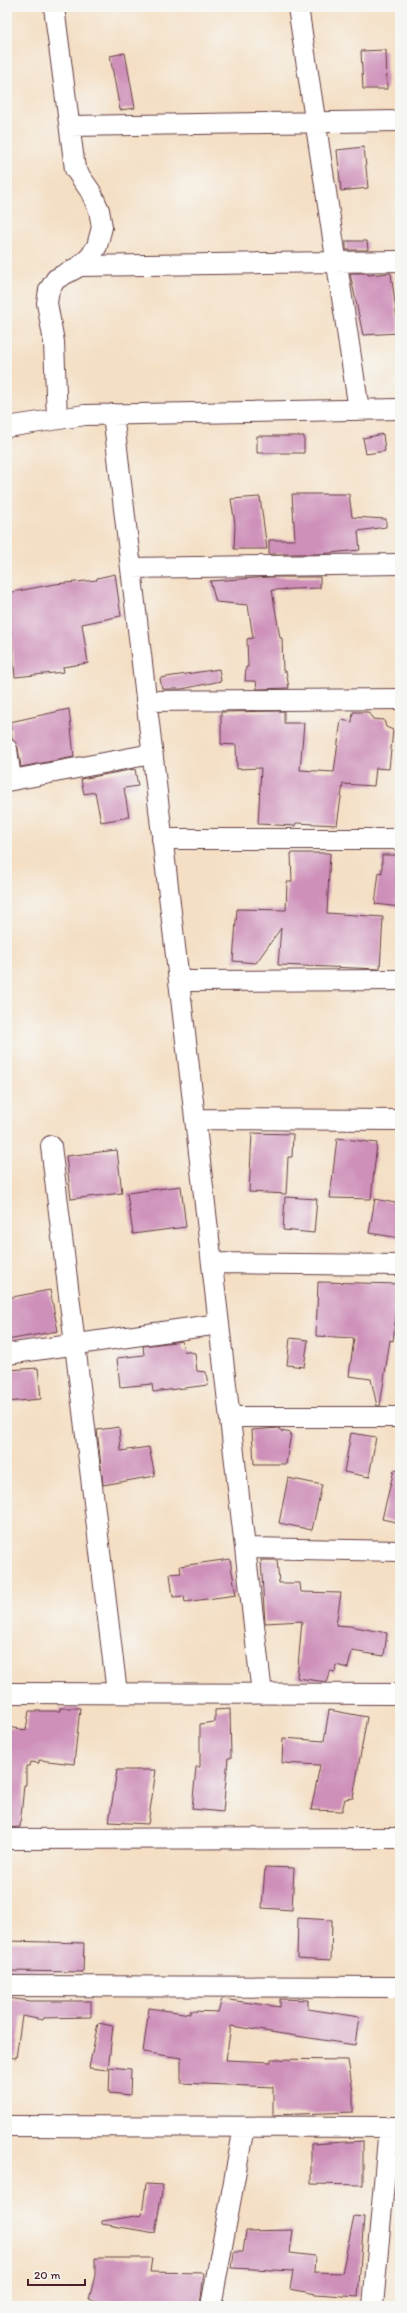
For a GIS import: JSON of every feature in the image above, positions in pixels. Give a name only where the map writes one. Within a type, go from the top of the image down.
[{"type":"street","points":[[54,7],[75,169],[91,192],[99,210],[102,227],[97,246],[90,257],[80,266],[56,279],[49,290],[47,303],[54,342],[57,419]]},
{"type":"street","points":[[298,7],[359,410]]},
{"type":"street","points":[[70,126],[400,121]]},
{"type":"street","points":[[80,266],[400,261]]},
{"type":"street","points":[[7,426],[86,415],[400,409]]},
{"type":"street","points":[[113,414],[262,1694]]},
{"type":"street","points":[[131,568],[400,564]]},
{"type":"street","points":[[146,701],[400,699]]},
{"type":"street","points":[[7,749],[9,780],[152,754]]},
{"type":"street","points":[[162,839],[400,839]]},
{"type":"street","points":[[179,981],[400,980]]},
{"type":"street","points":[[195,1119],[400,1120]]},
{"type":"street","points":[[51,1146],[117,1693]]},
{"type":"street","points":[[212,1263],[400,1265]]},
{"type":"street","points":[[7,1354],[219,1324]]},
{"type":"street","points":[[230,1417],[400,1417]]},
{"type":"street","points":[[245,1548],[400,1551]]},
{"type":"street","points":[[7,1693],[400,1694]]},
{"type":"street","points":[[7,1839],[400,1838]]},
{"type":"street","points":[[7,1986],[400,1987]]},
{"type":"street","points":[[7,2126],[394,2127],[373,2306]]},
{"type":"street","points":[[211,2306],[244,2127]]},
{"type":"building","points":[[386,50],[387,89],[363,89],[361,51]]},
{"type":"building","points":[[125,53],[135,108],[120,110],[110,56]]},
{"type":"building","points":[[364,147],[368,188],[341,191],[337,150]]},
{"type":"building","points":[[346,241],[367,241],[368,250],[346,250]]},
{"type":"building","points":[[350,273],[368,273],[368,275],[391,273],[399,333],[363,335]]},
{"type":"building","points":[[383,434],[385,451],[366,454],[363,438]]},
{"type":"building","points":[[257,436],[304,436],[304,453],[257,453]]},
{"type":"building","points":[[292,494],[349,494],[352,517],[386,519],[386,527],[358,531],[360,550],[318,554],[269,554],[269,540],[295,540]]},
{"type":"building","points":[[260,497],[267,549],[234,549],[235,524],[231,499]]},
{"type":"building","points":[[115,574],[121,616],[82,624],[88,663],[63,667],[64,672],[15,677],[7,593],[55,584],[97,580],[97,578]]},
{"type":"building","points":[[270,577],[320,577],[320,588],[272,590],[280,638],[282,638],[283,671],[286,671],[289,688],[257,689],[256,681],[245,681],[246,667],[248,667],[247,639],[253,638],[248,605],[216,602],[210,581]]},
{"type":"building","points":[[219,669],[221,681],[182,689],[162,689],[160,678]]},
{"type":"building","points":[[69,709],[74,757],[21,767],[18,748],[12,739],[10,722]]},
{"type":"building","points":[[284,711],[284,723],[304,723],[300,770],[334,772],[341,720],[352,722],[353,712],[368,712],[373,719],[384,720],[386,727],[393,730],[389,769],[376,768],[374,786],[343,784],[337,825],[296,823],[295,826],[258,824],[261,768],[237,769],[236,745],[221,744],[221,712]]},
{"type":"building","points":[[135,769],[138,786],[124,788],[129,817],[101,822],[95,792],[84,794],[81,779]]},
{"type":"building","points":[[291,853],[330,853],[327,913],[383,917],[380,969],[278,965],[281,928],[256,963],[233,961],[237,909],[286,910],[287,882],[292,882]]},
{"type":"building","points":[[382,855],[400,855],[400,907],[375,904],[379,872],[382,873]]},
{"type":"building","points":[[252,1133],[293,1134],[292,1157],[288,1157],[286,1194],[249,1192]]},
{"type":"building","points":[[337,1138],[377,1143],[371,1199],[330,1198]]},
{"type":"building","points":[[117,1150],[122,1193],[71,1199],[66,1156]]},
{"type":"building","points":[[181,1186],[186,1227],[133,1234],[127,1193]]},
{"type":"building","points":[[285,1197],[317,1199],[314,1233],[283,1230]]},
{"type":"building","points":[[375,1199],[400,1204],[400,1238],[369,1233]]},
{"type":"building","points":[[318,1282],[400,1284],[393,1341],[390,1340],[380,1406],[377,1406],[371,1379],[349,1376],[354,1338],[316,1336]]},
{"type":"building","points":[[50,1290],[58,1331],[7,1340],[7,1298]]},
{"type":"building","points":[[290,1338],[308,1340],[304,1367],[287,1365]]},
{"type":"building","points":[[182,1341],[184,1351],[195,1353],[197,1371],[206,1372],[208,1385],[153,1392],[152,1384],[120,1387],[117,1358],[144,1355],[143,1346]]},
{"type":"building","points":[[38,1368],[41,1399],[7,1402],[7,1370]]},
{"type":"building","points":[[119,1427],[121,1451],[149,1447],[155,1476],[103,1485],[97,1430]]},
{"type":"building","points":[[279,1428],[281,1431],[291,1433],[286,1464],[254,1464],[252,1430]]},
{"type":"building","points":[[351,1433],[376,1437],[369,1477],[344,1472]]},
{"type":"building","points":[[394,1470],[400,1471],[400,1523],[382,1519]]},
{"type":"building","points":[[288,1478],[322,1485],[312,1530],[279,1523]]},
{"type":"building","points":[[230,1559],[236,1595],[185,1602],[184,1596],[173,1597],[170,1574],[181,1573],[180,1566]]},
{"type":"building","points":[[261,1560],[277,1560],[279,1583],[300,1583],[301,1592],[341,1593],[336,1625],[387,1633],[384,1656],[352,1651],[348,1668],[336,1665],[335,1672],[329,1671],[327,1682],[297,1678],[302,1621],[265,1623]]},
{"type":"building","points":[[60,1708],[80,1708],[74,1764],[39,1760],[39,1763],[30,1762],[29,1766],[26,1766],[26,1785],[24,1785],[20,1827],[7,1828],[7,1727],[26,1730],[29,1711],[60,1711]]},
{"type":"building","points":[[230,1709],[231,1758],[228,1758],[223,1812],[192,1809],[196,1767],[200,1767],[200,1724],[215,1722],[215,1710]]},
{"type":"building","points":[[329,1710],[367,1717],[353,1798],[345,1799],[342,1811],[311,1810],[320,1765],[282,1763],[283,1738],[324,1741]]},
{"type":"building","points":[[117,1770],[156,1770],[148,1824],[109,1822]]},
{"type":"building","points":[[265,1867],[294,1868],[292,1910],[262,1908]]},
{"type":"building","points":[[298,1918],[332,1920],[331,1960],[297,1958]]},
{"type":"building","points":[[7,1941],[84,1943],[83,1972],[7,1971]]},
{"type":"building","points":[[7,1998],[31,2001],[91,2001],[91,2017],[43,2018],[43,2020],[22,2016],[16,2058],[7,2057]]},
{"type":"building","points":[[222,1999],[280,2007],[280,1999],[308,2000],[308,2009],[359,2017],[355,2045],[231,2026],[226,2060],[271,2062],[271,2059],[348,2060],[353,2092],[353,2112],[273,2115],[273,2087],[181,2083],[181,2058],[143,2052],[149,2008],[190,2014],[190,2011],[218,2012]]},
{"type":"building","points":[[98,2023],[113,2026],[108,2070],[89,2068]]},
{"type":"building","points":[[110,2067],[131,2069],[130,2095],[109,2093]]},
{"type":"building","points":[[363,2141],[363,2185],[311,2184],[311,2144]]},
{"type":"building","points":[[146,2184],[163,2185],[155,2233],[102,2224],[102,2221],[142,2215]]},
{"type":"building","points":[[354,2216],[364,2217],[358,2297],[316,2294],[290,2289],[293,2271],[232,2268],[234,2252],[243,2252],[246,2231],[293,2230],[290,2253],[315,2256],[314,2272],[342,2273]]},
{"type":"building","points":[[95,2258],[152,2258],[150,2272],[204,2273],[200,2306],[112,2306],[89,2300],[95,2275]]}]
